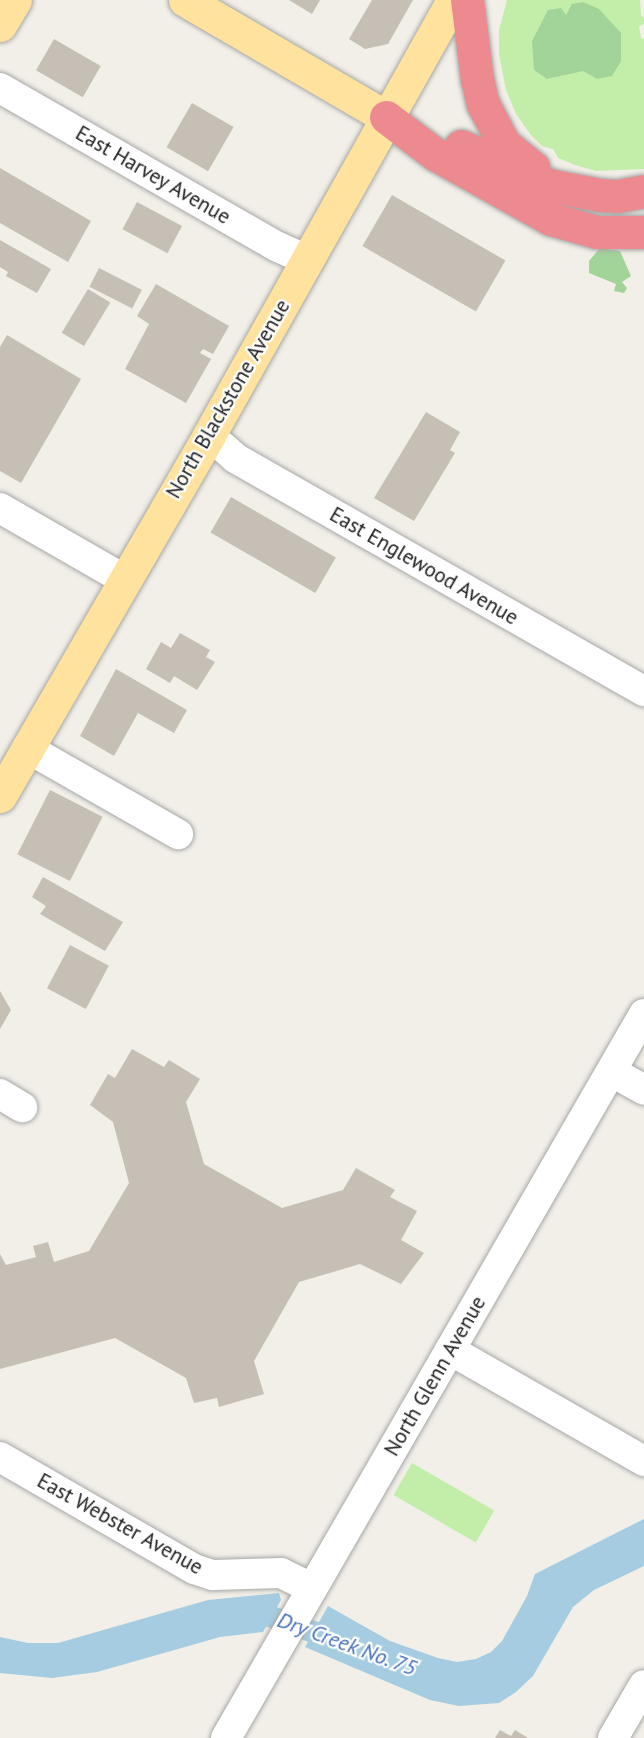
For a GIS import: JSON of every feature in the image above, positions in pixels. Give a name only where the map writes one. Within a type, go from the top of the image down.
[{"type":"highway","points":[[467,0],[477,79],[492,125],[504,144],[518,158],[554,180],[584,193]]},
{"type":"highway","points":[[386,117],[444,138],[525,176],[584,193],[617,196],[644,191]]},
{"type":"highway","points":[[386,117],[435,154],[551,219],[597,232],[644,232]]},
{"type":"main road","points":[[0,25],[15,0]]},
{"type":"main road","points":[[185,0],[386,117]]},
{"type":"main road","name":"North Blackstone Avenue","points":[[0,796],[209,435],[453,0]]},
{"type":"street","name":"East Harvey Avenue","points":[[0,88],[278,247],[307,260]]},
{"type":"street","name":"East Englewood Avenue","points":[[209,435],[235,458],[644,691]]},
{"type":"street","points":[[0,508],[125,580]]},
{"type":"street","points":[[27,748],[178,834]]},
{"type":"street","name":"North Glenn Avenue","points":[[226,1738],[644,1014]]},
{"type":"street","points":[[612,1072],[644,1090]]},
{"type":"street","points":[[450,1350],[644,1461]]},
{"type":"street","name":"East Webster Avenue","points":[[0,1457],[194,1569],[213,1575],[280,1573],[299,1610]]},
{"type":"street","points":[[613,1738],[644,1684]]},
{"type":"green space","points":[[507,0],[640,0],[641,16],[644,17],[644,24],[639,26],[641,38],[644,39],[644,169],[596,171],[558,158],[553,149],[542,146],[516,114],[506,90],[499,55],[499,30]],"holes":[[[566,16],[597,79],[583,70],[548,79]]]},
{"type":"green space","points":[[583,2],[599,9],[621,33],[621,61],[612,76],[597,79],[583,71],[547,79],[534,70],[532,41],[548,10],[561,8],[566,15],[572,4]]},
{"type":"green space","points":[[600,248],[620,251],[631,276],[622,282],[627,288],[624,293],[614,291],[616,284],[589,273],[589,261]]},
{"type":"green space","points":[[412,1463],[494,1510],[476,1543],[394,1495]]},
{"type":"water","points":[[644,1519],[644,1566],[594,1590],[573,1607],[533,1676],[516,1692],[499,1703],[459,1706],[430,1700],[305,1647],[328,1606],[390,1641],[438,1658],[457,1662],[476,1659],[491,1652],[502,1641],[527,1596],[535,1574]]},
{"type":"water","points":[[279,1593],[281,1600],[263,1632],[220,1637],[97,1672],[52,1678],[0,1673],[0,1637],[28,1643],[58,1643],[208,1600]]},
{"type":"building","points":[[289,0],[320,0],[312,14]]},
{"type":"building","points":[[372,0],[413,0],[388,44],[365,49],[349,39]]},
{"type":"building","points":[[54,39],[101,66],[83,97],[36,70]]},
{"type":"building","points":[[192,103],[234,127],[208,171],[166,147]]},
{"type":"building","points":[[0,168],[91,221],[68,262],[0,223]]},
{"type":"building","points":[[392,195],[505,260],[476,312],[362,246]]},
{"type":"building","points":[[137,202],[182,226],[167,253],[122,229]]},
{"type":"building","points":[[0,240],[51,269],[37,293],[6,276],[8,272],[0,267]]},
{"type":"building","points":[[99,268],[142,290],[132,309],[89,287]]},
{"type":"building","points":[[156,284],[229,326],[213,354],[203,349],[200,353],[211,359],[186,403],[125,369],[149,324],[137,316]]},
{"type":"building","points":[[88,289],[110,302],[84,346],[62,333]]},
{"type":"building","points":[[7,335],[81,379],[21,483],[0,471],[0,347]]},
{"type":"building","points":[[426,412],[460,432],[450,450],[455,453],[414,521],[374,498]]},
{"type":"building","points":[[231,497],[336,558],[315,593],[210,533]]},
{"type":"building","points":[[180,633],[210,650],[206,657],[215,662],[197,690],[174,676],[170,683],[146,669],[161,642],[171,648]]},
{"type":"building","points":[[116,669],[187,710],[174,733],[138,713],[114,756],[80,736]]},
{"type":"building","points":[[50,790],[103,817],[70,881],[17,854]]},
{"type":"building","points":[[43,877],[123,922],[105,951],[40,914],[46,906],[32,897]]},
{"type":"building","points":[[70,945],[109,966],[86,1009],[47,988]]},
{"type":"building","points":[[0,991],[11,1010],[0,1029]]},
{"type":"building","points":[[132,1049],[164,1067],[169,1060],[200,1079],[186,1102],[204,1164],[282,1208],[343,1190],[356,1168],[395,1190],[390,1197],[417,1211],[401,1240],[424,1253],[401,1284],[360,1264],[299,1282],[254,1361],[264,1394],[219,1407],[217,1398],[194,1403],[186,1378],[115,1338],[0,1369],[0,1254],[6,1265],[36,1257],[33,1246],[48,1242],[54,1262],[89,1251],[129,1183],[113,1122],[90,1105],[108,1074],[115,1078]]},
{"type":"building","points":[[500,1730],[511,1736],[515,1730],[528,1738],[495,1738]]},
{"type":"waterway","name":"Dry Creek No. 75","points":[[242,1614],[261,1613],[341,1642]]}]
